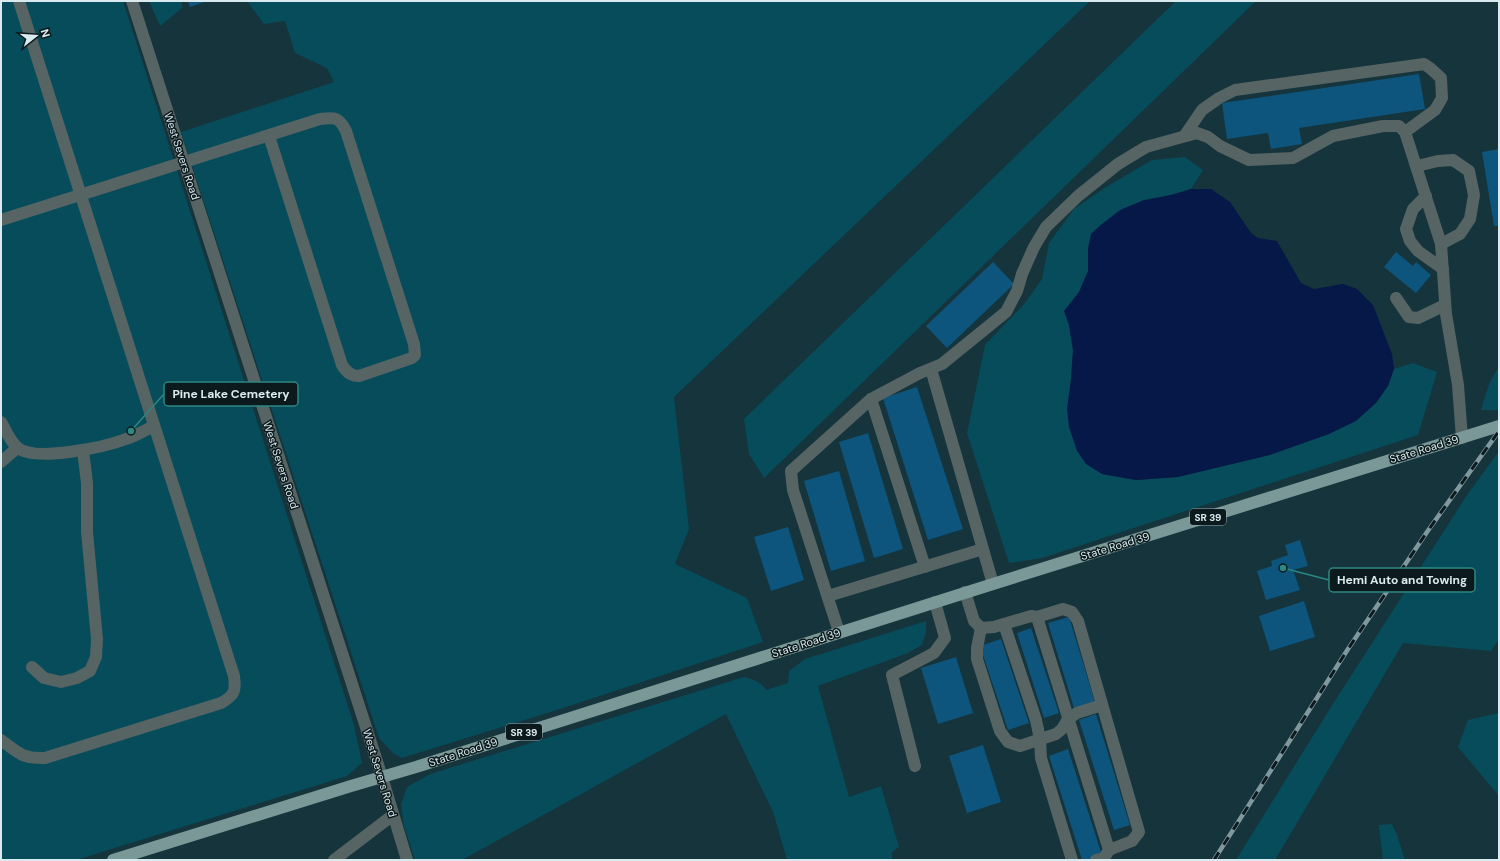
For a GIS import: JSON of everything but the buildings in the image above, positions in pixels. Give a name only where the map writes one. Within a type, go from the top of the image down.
[{"type":"main road","name":"State Road 39","points":[[113,860],[1499,426]]},
{"type":"street","points":[[1,740],[22,756],[32,759],[45,758],[221,703],[234,694],[236,686],[19,1]]},
{"type":"street","name":"West Severs Road","points":[[132,1],[382,777],[407,860]]},
{"type":"street","points":[[1185,135],[1202,110],[1219,98],[1235,90],[1424,64],[1441,78],[1442,98],[1435,110],[1405,132]]},
{"type":"street","points":[[1,220],[81,196],[268,136],[320,120],[333,118],[342,123],[349,138],[414,344],[415,355],[412,358],[359,376],[354,376],[345,371],[268,136]]},
{"type":"street","points":[[839,632],[793,490],[791,471],[871,399],[893,386],[942,364],[1006,312],[1018,291],[1022,274],[1034,247],[1046,227],[1078,196],[1118,164],[1146,146],[1197,133],[1208,137],[1220,146],[1249,160],[1294,158],[1333,136],[1383,126],[1399,126],[1405,132],[1441,244],[1445,305],[1458,385],[1462,438]]},
{"type":"street","points":[[1417,166],[1438,161],[1453,160],[1469,171],[1474,195],[1470,219],[1460,234],[1441,244]]},
{"type":"street","points":[[1426,196],[1413,209],[1406,229],[1410,242],[1418,251],[1443,269]]},
{"type":"street","points":[[1396,298],[1409,316],[1418,318],[1445,305]]},
{"type":"street","points":[[931,369],[993,584]]},
{"type":"street","points":[[871,399],[925,567]]},
{"type":"street","points":[[1,422],[17,448],[26,452],[40,454],[97,448],[127,439],[154,426]]},
{"type":"street","points":[[1,462],[17,448]]},
{"type":"street","points":[[32,667],[44,678],[61,682],[77,678],[90,671],[96,657],[97,639],[86,532],[87,483],[83,450]]},
{"type":"street","points":[[828,596],[983,549]]},
{"type":"street","points":[[965,592],[974,621],[981,628]]},
{"type":"street","points":[[915,766],[892,675],[934,653],[945,638],[935,602]]},
{"type":"street","points":[[981,628],[1004,624],[1031,616],[1037,617],[1063,609],[1072,612],[1078,621],[1139,832],[1132,841],[1109,850],[1104,858],[1096,860]]},
{"type":"street","points":[[1037,617],[1109,850]]},
{"type":"street","points":[[1004,624],[1036,720],[1040,739],[1041,758],[1072,860]]},
{"type":"street","points":[[981,628],[976,648],[977,658],[1000,731],[1008,742],[1020,746],[1056,734],[1062,729],[1068,719],[1077,713],[1102,705]]},
{"type":"street","points":[[334,860],[393,815]]},
{"type":"shaded area","points":[[1,1],[123,1],[354,725],[362,763],[347,776],[76,860],[1,860]]},
{"type":"shaded area","points":[[149,1],[182,1],[182,8],[160,26]]},
{"type":"shaded area","points":[[247,1],[1090,1],[674,397],[689,529],[675,564],[747,598],[763,642],[560,709],[402,758],[393,753],[379,738],[181,132],[334,82],[327,68],[295,53],[285,21],[264,24]]},
{"type":"shaded area","points":[[1176,1],[1256,1],[764,478],[749,454],[744,419]]},
{"type":"shaded area","points":[[1185,157],[1203,170],[1191,189],[1171,195],[1102,224],[1091,234],[1088,249],[1088,271],[1079,292],[1065,311],[1073,350],[1071,379],[1102,474],[1136,480],[1178,477],[1388,386],[1394,369],[1413,363],[1437,372],[1418,435],[1042,558],[1009,563],[967,433],[985,345],[1025,303],[1042,279],[1049,243],[1074,209],[1106,187],[1152,160]]},
{"type":"shaded area","points":[[1499,366],[1499,410],[1481,410],[1489,384]]},
{"type":"shaded area","points":[[1499,451],[1499,639],[1491,651],[1403,643],[1275,860],[1236,860],[1331,707],[1467,495]]},
{"type":"shaded area","points":[[926,621],[926,632],[922,645],[908,653],[818,686],[849,797],[881,786],[899,847],[892,852],[892,860],[787,860],[773,812],[726,714],[462,860],[415,860],[404,826],[401,805],[407,787],[430,774],[744,677],[759,683],[766,690],[788,683],[789,671],[805,659]]},
{"type":"shaded area","points":[[1499,713],[1499,796],[1458,747],[1468,720]]},
{"type":"shaded area","points":[[1392,824],[1405,860],[1383,860],[1379,825]]},
{"type":"water","points":[[1191,189],[1211,189],[1230,202],[1251,233],[1258,238],[1277,241],[1301,283],[1314,289],[1343,284],[1357,289],[1373,305],[1392,354],[1394,369],[1388,386],[1376,403],[1356,421],[1329,434],[1270,455],[1178,477],[1136,480],[1102,474],[1086,464],[1077,451],[1069,427],[1067,409],[1073,350],[1069,325],[1064,311],[1079,292],[1088,271],[1088,249],[1091,234],[1120,210],[1144,200],[1171,195]]},
{"type":"railway","points":[[1214,860],[1348,649],[1427,532],[1499,431]]},
{"type":"place","name":"Pine Lake Cemetery","points":[[131,431]]},
{"type":"place","name":"Hemi Auto and Towing","points":[[1283,568]]}]
